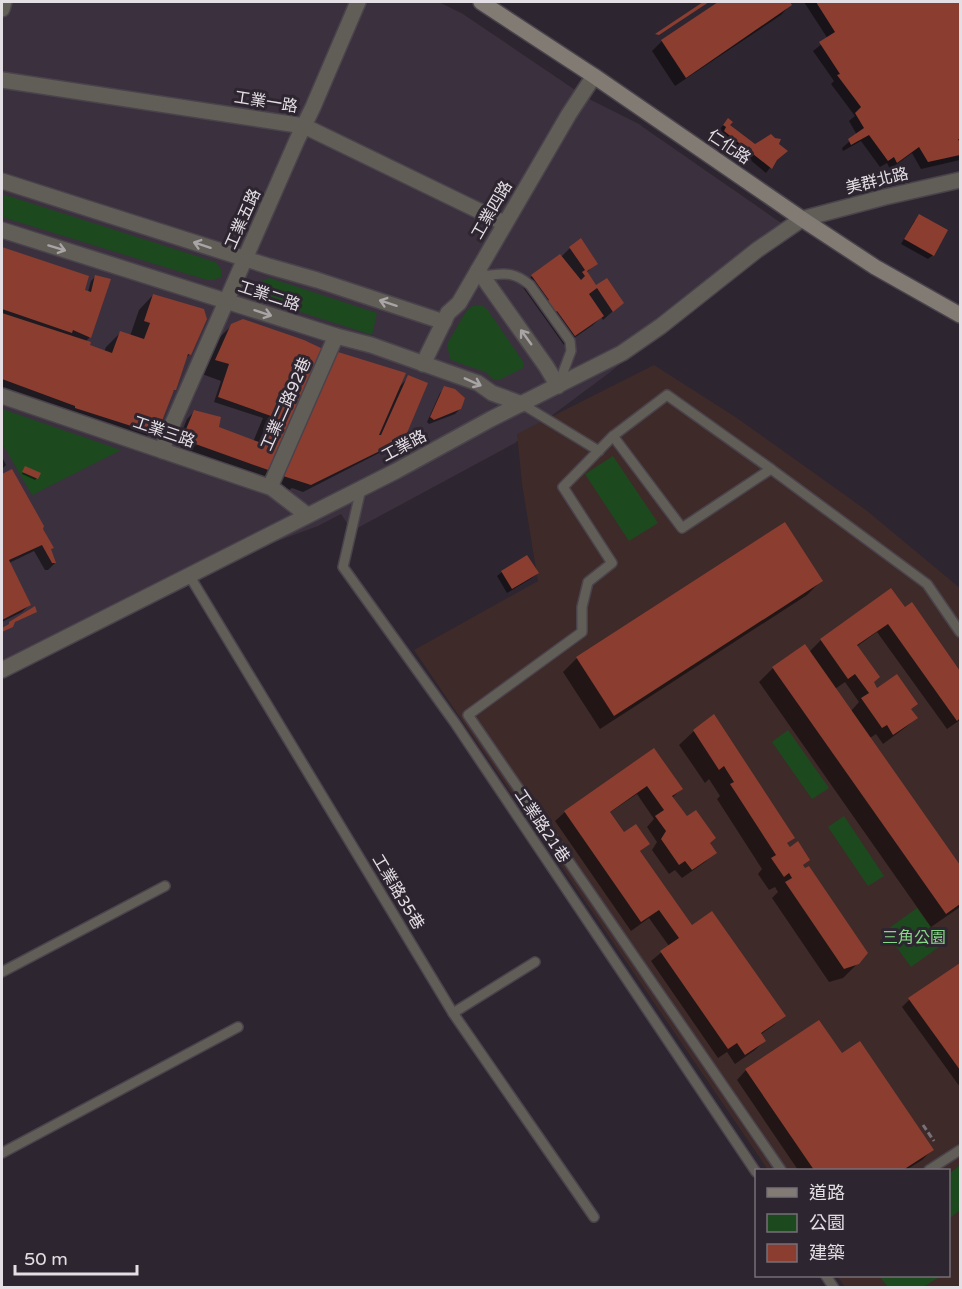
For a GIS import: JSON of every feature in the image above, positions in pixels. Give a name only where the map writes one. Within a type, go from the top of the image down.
[{"type":"main road","name":"仁化路","points":[[481,2],[875,267],[960,315]]},
{"type":"street","points":[[2,9],[4,2]]},
{"type":"street","name":"工業五路","points":[[163,451],[165,441],[358,2]]},
{"type":"street","name":"工業四路","points":[[423,364],[448,313],[459,303],[480,273],[504,223],[594,76]]},
{"type":"street","name":"工業一路","points":[[2,80],[304,126],[504,223]]},
{"type":"street","name":"美群北路","points":[[802,219],[885,196],[960,180]]},
{"type":"street","name":"工業二路","points":[[2,181],[444,321]]},
{"type":"street","name":"工業路","points":[[2,670],[622,353],[757,250],[802,219]]},
{"type":"street","name":"工業二路","points":[[2,230],[336,336],[371,345],[478,383],[492,393],[522,404]]},
{"type":"street","points":[[480,273],[558,386]]},
{"type":"street","name":"工業二路92巷","points":[[270,487],[336,336]]},
{"type":"street","name":"工業三路","points":[[2,396],[270,487],[308,515]]},
{"type":"lane","points":[[480,273],[511,273],[522,278],[530,285],[570,341],[570,351],[558,386]]},
{"type":"lane","points":[[455,723],[582,632],[582,607],[588,582],[612,563],[563,487],[613,436],[667,395],[927,584],[960,632]]},
{"type":"lane","points":[[522,404],[598,451]]},
{"type":"lane","points":[[613,436],[682,528],[771,469]]},
{"type":"lane","name":"工業路21巷","points":[[361,488],[343,567],[455,723],[755,1171]]},
{"type":"lane","name":"工業路35巷","points":[[189,575],[453,1013],[594,1217]]},
{"type":"lane","points":[[468,715],[781,1169]]},
{"type":"lane","points":[[2,972],[165,886]]},
{"type":"lane","points":[[453,1013],[535,962]]},
{"type":"lane","points":[[2,1153],[238,1028]]},
{"type":"lane","points":[[931,1169],[960,1150]]},
{"type":"path","points":[[923,1125],[934,1141]]},
{"type":"shaded area","points":[[2,2],[439,2],[463,14],[587,98],[645,127],[640,125],[787,227],[683,315],[515,443],[352,531],[341,514],[318,526],[188,574],[2,670]]},
{"type":"shaded area","points":[[654,365],[737,418],[866,510],[960,588],[960,1287],[845,1287],[838,1277],[950,1277],[950,1169],[767,1169],[414,650],[538,581],[522,484],[517,434]]},
{"type":"green space","points":[[2,194],[215,262],[221,269],[221,277],[207,280],[2,217]]},
{"type":"green space","points":[[270,278],[377,313],[372,335],[260,299],[257,292],[258,285]]},
{"type":"green space","points":[[482,305],[524,363],[523,368],[499,380],[493,379],[486,372],[450,359],[447,344],[467,310],[473,306]]},
{"type":"green space","points":[[2,409],[121,450],[32,495],[2,443]]},
{"type":"green space","points":[[613,456],[658,523],[629,541],[585,474]]},
{"type":"green space","points":[[788,730],[829,788],[812,799],[772,742]]},
{"type":"green space","points":[[844,816],[884,876],[868,886],[828,827]]},
{"type":"green space","name":"三角公園","points":[[917,908],[943,944],[911,967],[885,931]]},
{"type":"green space","points":[[960,1165],[960,1210],[950,1218],[950,1173]]},
{"type":"green space","points":[[880,1277],[939,1277],[923,1287],[888,1287]]},
{"type":"building","points":[[703,2],[709,2],[659,35],[655,34]]},
{"type":"building","points":[[718,2],[790,2],[792,5],[686,78],[661,40]]},
{"type":"building","points":[[816,2],[960,2],[960,139],[958,139],[960,155],[928,162],[919,147],[897,163],[894,157],[888,161],[869,135],[851,145],[848,139],[864,128],[855,113],[861,107],[837,75],[840,74],[819,42],[835,32]]},
{"type":"building","points":[[728,118],[733,122],[730,125],[755,144],[771,134],[781,139],[779,144],[788,151],[777,160],[772,169],[724,131],[726,127],[723,125]]},
{"type":"building","points":[[919,214],[948,230],[934,256],[904,239]]},
{"type":"building","points":[[581,238],[598,264],[587,271],[596,285],[607,278],[624,303],[613,312],[597,288],[589,294],[604,316],[575,336],[557,311],[548,318],[540,306],[549,300],[531,275],[560,254],[581,280],[585,276],[582,272],[585,270],[569,247]]},
{"type":"building","points":[[2,247],[89,276],[85,290],[91,292],[95,275],[111,279],[91,338],[73,330],[72,333],[2,309]]},
{"type":"building","points":[[153,294],[204,309],[207,319],[191,355],[188,354],[176,390],[174,390],[160,426],[155,430],[150,432],[75,408],[75,406],[2,379],[2,313],[91,342],[90,345],[112,353],[120,331],[144,339],[150,323],[144,321]]},
{"type":"building","points":[[243,319],[323,349],[271,471],[187,441],[188,436],[184,434],[194,410],[221,417],[219,427],[259,442],[271,416],[218,397],[229,364],[215,360],[231,324]]},
{"type":"building","points":[[338,352],[406,373],[379,435],[381,435],[408,375],[428,383],[407,433],[392,440],[392,445],[311,485],[283,476]]},
{"type":"building","points":[[444,386],[455,389],[465,398],[461,409],[434,420],[430,417]]},
{"type":"building","points":[[25,466],[41,473],[38,479],[22,472]]},
{"type":"building","points":[[12,469],[44,526],[43,529],[54,548],[51,549],[56,563],[52,563],[42,545],[9,560],[31,605],[2,620],[2,474]]},
{"type":"building","points":[[785,522],[823,581],[614,716],[576,657]]},
{"type":"building","points":[[527,555],[539,573],[512,589],[501,571]]},
{"type":"building","points":[[891,588],[905,607],[912,602],[960,671],[960,718],[957,721],[888,624],[857,645],[880,677],[874,682],[877,688],[897,674],[918,704],[911,709],[918,718],[893,735],[887,725],[882,728],[861,698],[869,693],[855,674],[848,679],[820,639]]},
{"type":"building","points":[[35,606],[37,612],[15,622],[13,627],[2,632],[2,628],[9,622]]},
{"type":"building","points":[[805,644],[960,865],[960,904],[946,914],[772,667]]},
{"type":"building","points":[[714,714],[795,838],[787,843],[790,847],[798,841],[810,860],[803,865],[805,868],[809,866],[868,953],[859,964],[844,969],[785,882],[792,878],[789,873],[784,877],[771,858],[776,855],[730,784],[734,782],[724,766],[719,770],[693,730]]},
{"type":"building","points":[[654,748],[683,789],[672,796],[687,816],[696,810],[716,838],[710,843],[717,853],[692,870],[685,861],[679,865],[661,839],[666,831],[655,816],[664,810],[647,786],[610,812],[624,832],[636,824],[650,844],[640,851],[692,925],[712,911],[786,1016],[761,1033],[766,1041],[745,1055],[737,1043],[728,1049],[660,951],[679,938],[659,910],[641,922],[564,811]]},
{"type":"building","points":[[960,963],[960,1070],[908,998]]},
{"type":"building","points":[[819,1020],[842,1053],[860,1041],[934,1150],[905,1169],[813,1169],[745,1069]]}]
